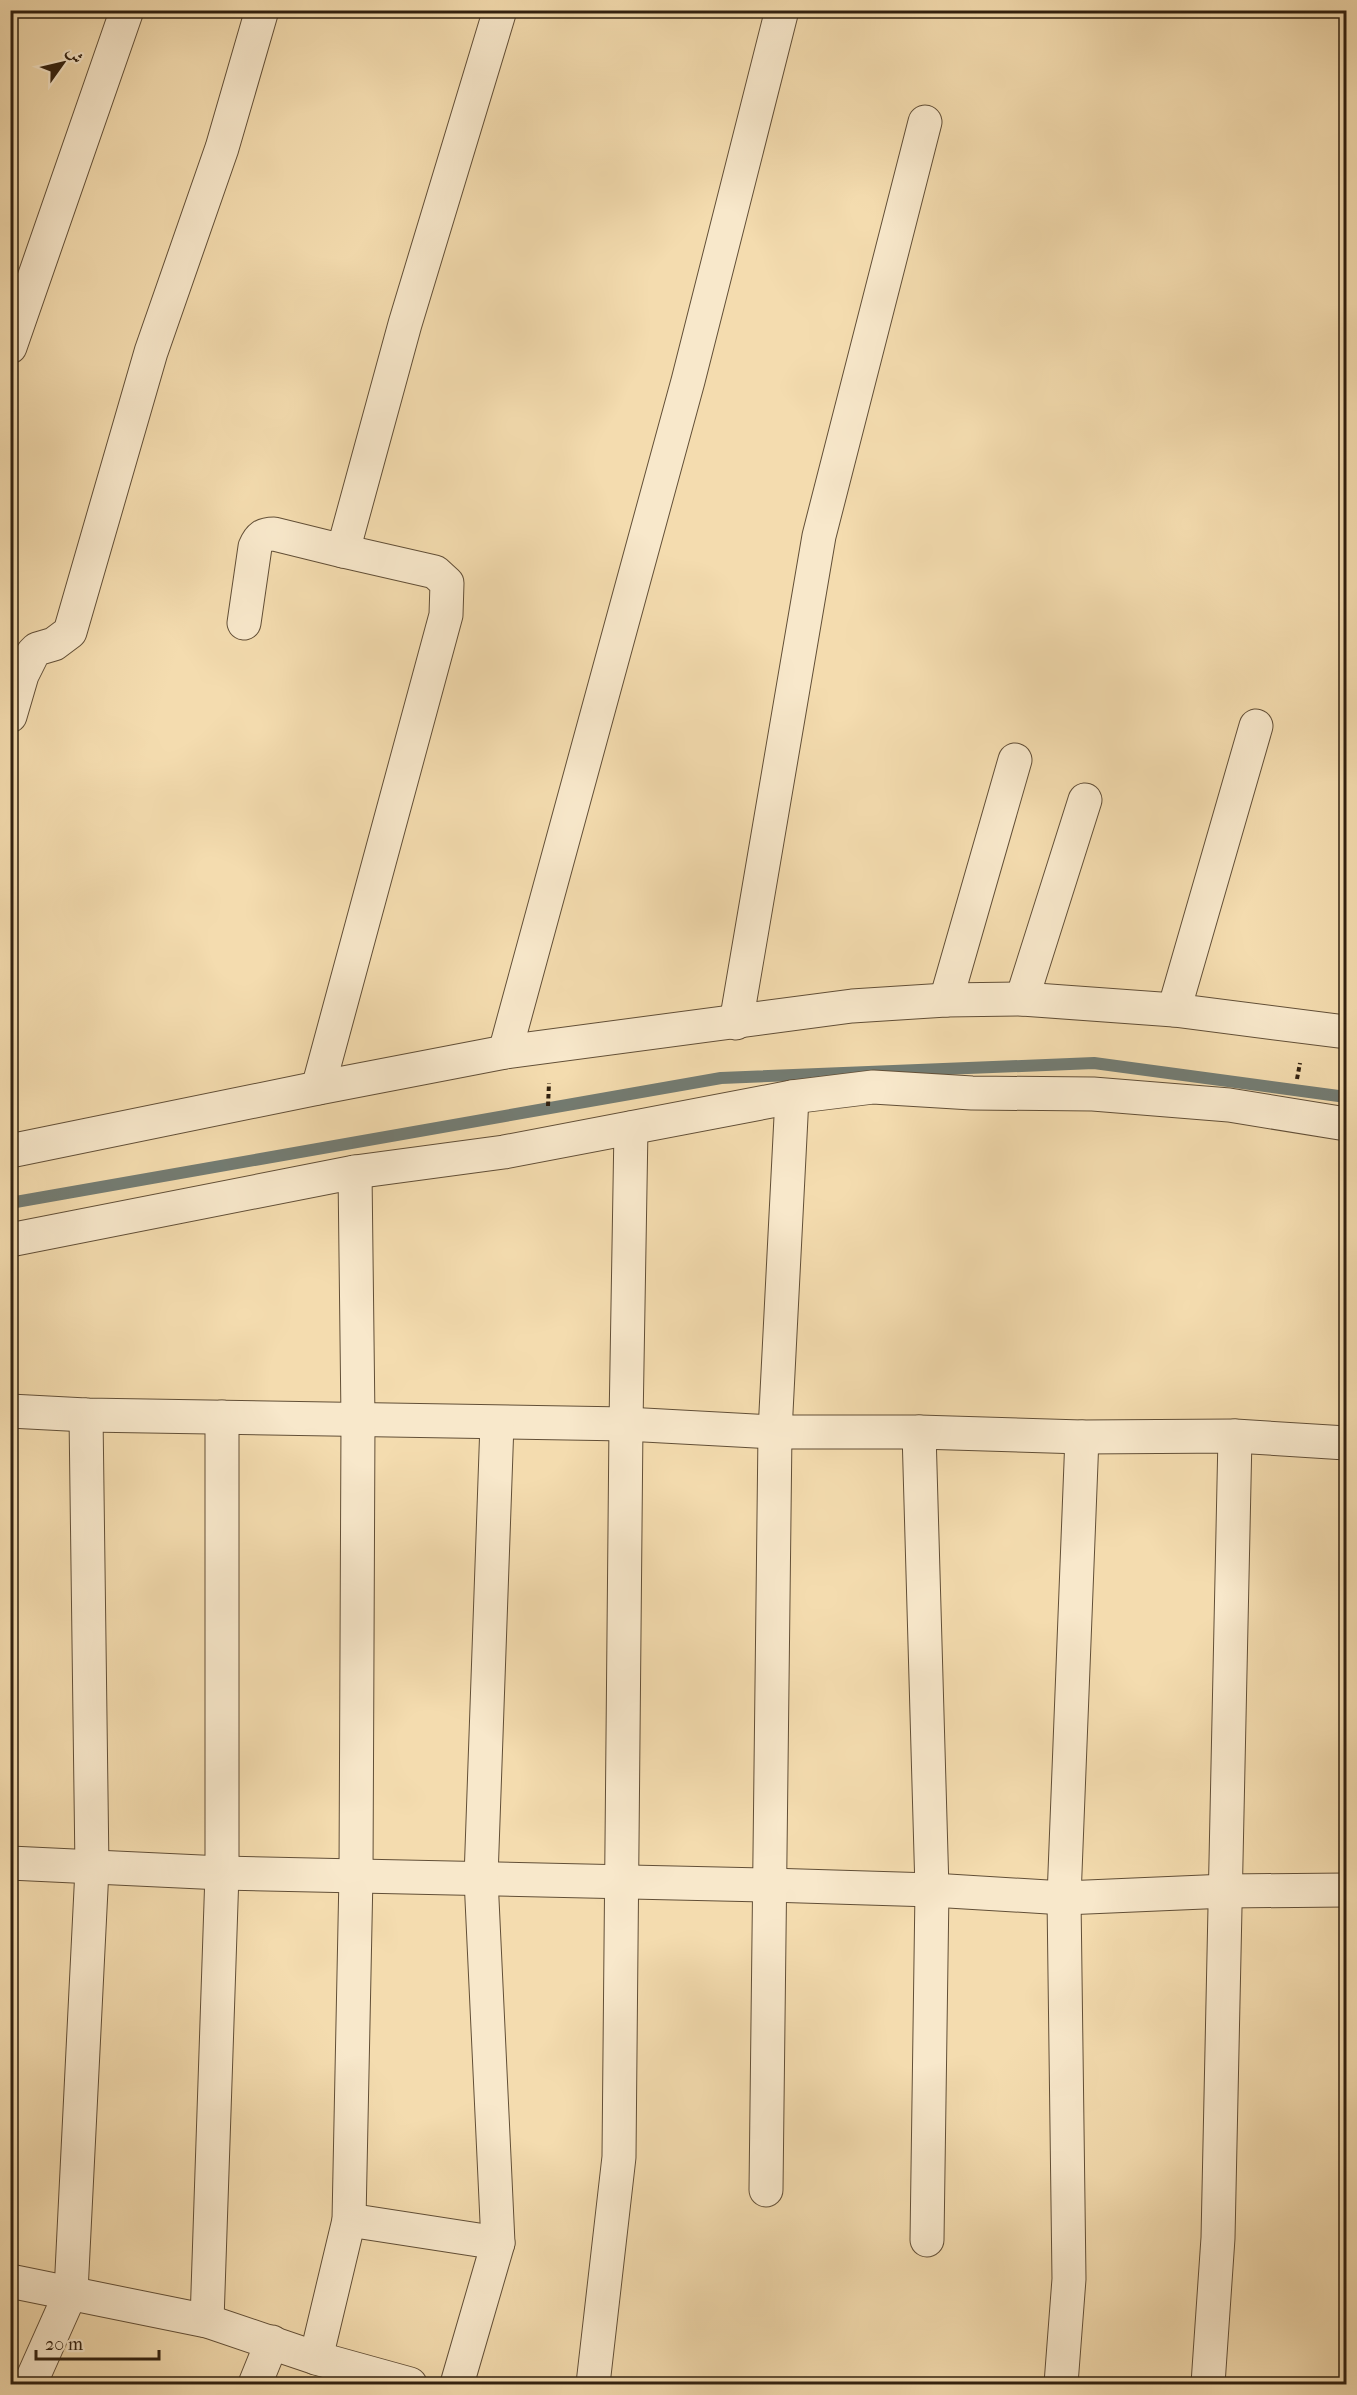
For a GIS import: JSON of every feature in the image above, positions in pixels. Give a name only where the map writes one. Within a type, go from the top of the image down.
[{"type":"street","points":[[10,347],[127,10]]},
{"type":"street","points":[[10,716],[22,675],[33,653],[37,649],[54,644],[69,632],[151,352],[222,148],[262,10]]},
{"type":"street","points":[[343,551],[405,324],[500,10]]},
{"type":"street","points":[[505,1052],[688,381],[782,10]]},
{"type":"street","points":[[736,1023],[819,536],[926,122]]},
{"type":"street","points":[[244,622],[255,547],[258,540],[265,534],[274,534],[435,572],[447,583],[446,615],[318,1088]]},
{"type":"street","points":[[1174,1010],[1256,726]]},
{"type":"street","points":[[946,1000],[1015,760]]},
{"type":"street","points":[[1022,999],[1085,800]]},
{"type":"street","points":[[10,1151],[505,1052],[852,1006],[946,1000],[1022,999],[1174,1010],[1347,1032]]},
{"type":"street","points":[[10,1240],[355,1172],[504,1152],[792,1097],[873,1087],[972,1094],[1093,1094],[1229,1105],[1347,1124]]},
{"type":"street","points":[[766,2190],[775,1432],[792,1097]]},
{"type":"street","points":[[593,2385],[619,2157],[631,1128]]},
{"type":"street","points":[[316,2358],[349,2220],[357,1875],[358,1420],[355,1172]]},
{"type":"street","points":[[10,1411],[86,1415],[626,1424],[775,1432],[919,1432],[1082,1437],[1235,1436],[1347,1443]]},
{"type":"street","points":[[30,2385],[71,2292],[92,1869],[86,1415]]},
{"type":"street","points":[[207,2321],[222,1873],[222,1417]]},
{"type":"street","points":[[457,2385],[498,2243],[481,1878],[497,1423]]},
{"type":"street","points":[[919,1432],[932,1890],[927,2240]]},
{"type":"street","points":[[1208,2385],[1218,2238],[1235,1436]]},
{"type":"street","points":[[1061,2385],[1069,2279],[1064,1898],[1082,1437]]},
{"type":"street","points":[[10,1863],[92,1869],[222,1873],[932,1890],[1064,1898],[1227,1891],[1347,1890]]},
{"type":"street","points":[[349,2220],[498,2243]]},
{"type":"street","points":[[10,2281],[207,2321],[316,2358],[410,2385]]},
{"type":"street","points":[[255,2385],[272,2342]]},
{"type":"path","points":[[1289,1115],[1308,1027]]},
{"type":"path","points":[[546,1144],[550,1046]]},
{"type":"waterway","points":[[10,1203],[721,1078],[1094,1063],[1346,1097]]}]
